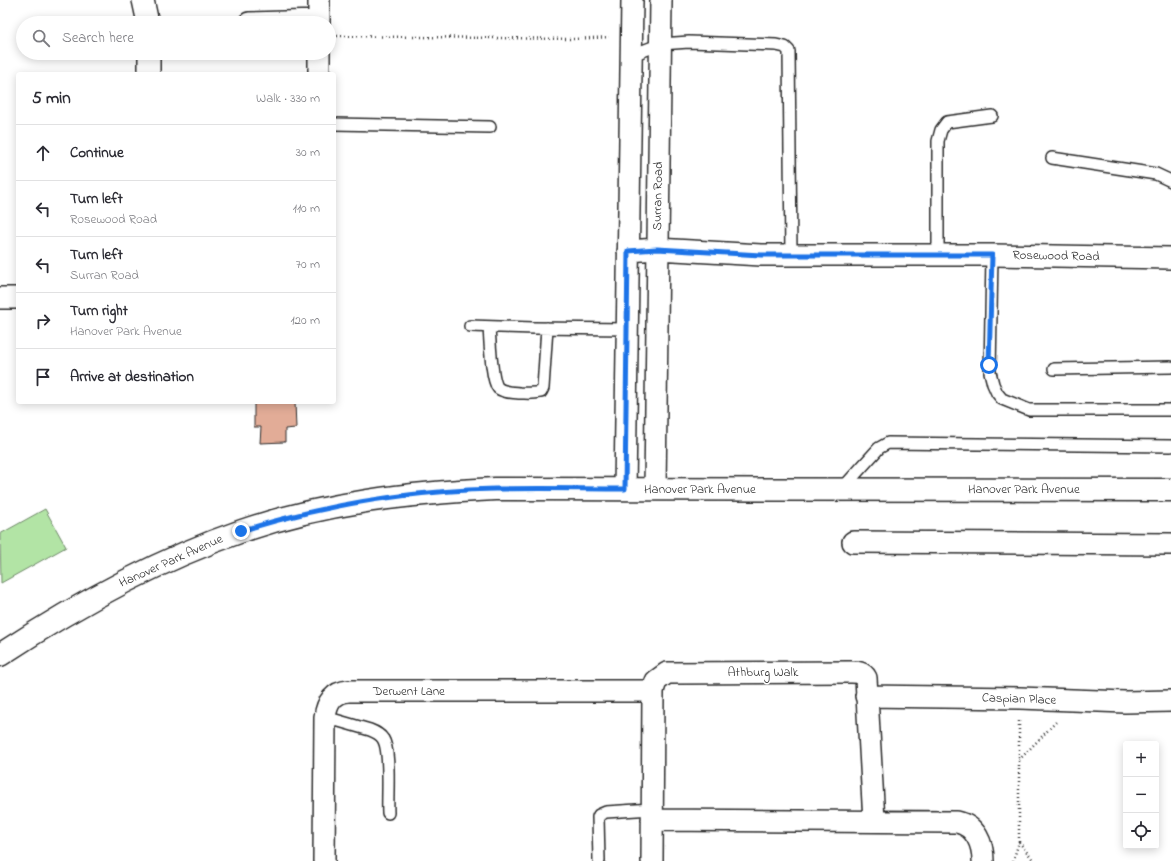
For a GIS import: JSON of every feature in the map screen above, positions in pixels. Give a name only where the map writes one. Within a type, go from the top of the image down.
[{"type":"street","points":[[143,0],[146,16]]},
{"type":"street","points":[[319,0],[319,16]]},
{"type":"street","points":[[625,489],[632,0]]},
{"type":"street","name":"Surran Road","points":[[655,489],[661,0]]},
{"type":"street","points":[[149,60],[149,72]]},
{"type":"street","points":[[319,60],[319,72]]},
{"type":"street","name":"Rosewood Road","points":[[628,251],[657,249],[761,255],[992,255],[1171,258]]},
{"type":"street","points":[[0,298],[16,298]]},
{"type":"street","name":"Hanover Park Avenue","points":[[0,655],[59,617],[105,591],[203,545],[241,531],[348,504],[429,493],[495,489],[1171,490]]},
{"type":"street","points":[[853,542],[1171,544]]},
{"type":"street","name":"Athburg Walk","points":[[653,691],[656,681],[667,673],[858,672],[864,675],[866,678],[874,821]]},
{"type":"street","name":"Derwent Lane","points":[[324,861],[325,717],[327,707],[331,699],[336,694],[343,691],[653,691]]},
{"type":"street","points":[[652,861],[653,691]]},
{"type":"street","name":"Caspian Place","points":[[866,696],[1171,701]]},
{"type":"street","points":[[652,814],[962,823],[970,828],[979,838],[982,846],[983,861]]},
{"type":"lane","points":[[632,45],[689,42],[776,45],[785,47],[789,51],[790,255]]},
{"type":"lane","points":[[938,255],[938,141],[941,130],[947,122],[992,116]]},
{"type":"lane","points":[[336,124],[490,127]]},
{"type":"lane","points":[[1052,158],[1156,174],[1171,180]]},
{"type":"lane","points":[[992,255],[989,365],[993,384],[997,393],[1002,399],[1029,410],[1171,410]]},
{"type":"lane","points":[[470,326],[627,329]]},
{"type":"lane","points":[[489,327],[492,367],[495,383],[499,388],[506,392],[535,394],[541,392],[543,388],[547,328]]},
{"type":"lane","points":[[1054,370],[1171,367]]},
{"type":"lane","points":[[840,490],[879,448],[888,443],[1171,446]]},
{"type":"lane","points":[[325,717],[370,730],[377,733],[382,738],[386,745],[387,756],[388,813]]},
{"type":"lane","points":[[599,861],[599,815],[606,812],[652,814]]},
{"type":"path","points":[[337,36],[574,39],[632,45]]},
{"type":"path","points":[[1013,861],[1019,842],[1020,698]]},
{"type":"path","points":[[1019,760],[1065,712],[1067,700]]},
{"type":"path","points":[[1019,842],[1034,861]]},
{"type":"green space","points":[[45,509],[66,547],[1,583],[0,534]]},
{"type":"building","points":[[254,404],[295,404],[296,428],[285,429],[285,442],[260,443],[261,427],[254,427]]},
{"type":"route","points":[[241,531],[348,504],[429,493],[495,489],[625,489],[628,251],[657,249],[761,255],[992,255],[989,365]]}]
